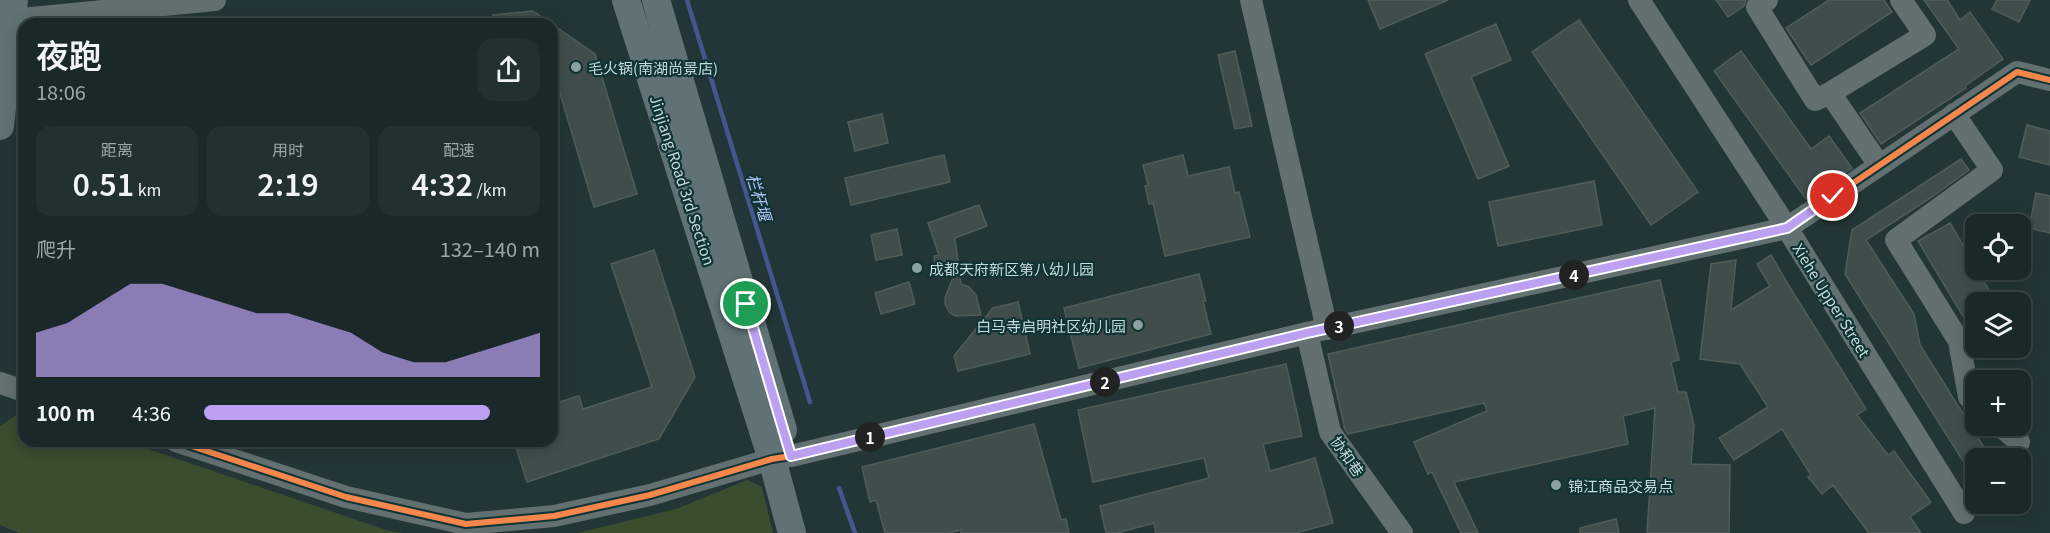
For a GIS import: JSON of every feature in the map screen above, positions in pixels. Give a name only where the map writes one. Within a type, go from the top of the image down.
[{"type":"main road","name":"Jinjiang Road 3rd Section","points":[[626,0],[781,458],[812,533]]},
{"type":"main road","name":"Jinjiang Road 3rd Section","points":[[656,0],[781,458],[792,533]]},
{"type":"main road","points":[[0,126],[13,10]]},
{"type":"street","points":[[13,10],[215,0]]},
{"type":"street","name":"协和巷","points":[[1251,0],[1317,331],[1330,432],[1402,533]]},
{"type":"street","name":"Xiehe Upper Street","points":[[1638,0],[1787,228],[1969,517]]},
{"type":"street","points":[[1767,0],[1757,7],[1815,99],[1830,93],[1925,35],[1901,0]]},
{"type":"street","points":[[195,447],[346,496],[466,524],[554,516],[650,495],[781,458],[1317,331],[1787,228],[2017,72],[2050,80]]},
{"type":"street","points":[[1830,93],[1880,165]]},
{"type":"street","points":[[1954,114],[1992,170],[1896,240],[1959,341],[1965,375]]},
{"type":"street","points":[[0,383],[18,389]]},
{"type":"street","points":[[2013,436],[2019,441]]},
{"type":"green space","points":[[18,414],[18,447],[143,447],[386,530],[402,533],[19,533],[0,525],[0,426]]},
{"type":"green space","points":[[747,480],[762,487],[773,533],[577,533],[676,509]]},
{"type":"building","points":[[1368,0],[1448,0],[1380,29]]},
{"type":"building","points":[[1716,0],[1746,0],[1744,6],[1728,17]]},
{"type":"building","points":[[1829,0],[1884,0],[1892,12],[1811,65],[1786,28]]},
{"type":"building","points":[[1924,0],[1947,0],[1960,20],[1970,12],[2003,59],[1965,86],[1966,88],[1881,144],[1860,113],[1959,49]]},
{"type":"building","points":[[1997,0],[2030,0],[2019,22],[1992,9]]},
{"type":"building","points":[[533,11],[543,18],[493,18],[493,15]]},
{"type":"building","points":[[1579,20],[1698,192],[1651,225],[1532,52]]},
{"type":"building","points":[[1496,24],[1511,60],[1471,77],[1509,166],[1478,179],[1425,54]]},
{"type":"building","points":[[558,28],[595,54],[637,194],[594,207],[558,87]]},
{"type":"building","points":[[1235,51],[1252,126],[1235,129],[1218,55]]},
{"type":"building","points":[[1741,51],[1811,149],[1829,136],[1852,168],[1806,199],[1714,71]]},
{"type":"building","points":[[882,114],[888,143],[855,151],[848,122]]},
{"type":"building","points":[[2027,125],[2050,131],[2050,165],[2019,157]]},
{"type":"building","points":[[944,155],[950,182],[851,205],[845,178]]},
{"type":"building","points":[[1183,155],[1188,176],[1229,167],[1235,193],[1239,192],[1250,237],[1165,256],[1153,203],[1149,204],[1145,186],[1148,185],[1143,165]]},
{"type":"building","points":[[1961,159],[1969,170],[1866,240],[1914,314],[1920,345],[1965,417],[1965,436],[1977,436],[1984,447],[1965,448],[1963,461],[1845,274],[1852,230]]},
{"type":"building","points":[[1594,181],[1602,225],[1498,246],[1489,202]]},
{"type":"building","points":[[2036,193],[2050,196],[2050,233],[2031,228]]},
{"type":"building","points":[[979,205],[987,226],[955,238],[961,284],[969,287],[976,295],[981,315],[955,316],[950,313],[945,304],[954,275],[937,277],[934,256],[939,255],[928,223]]},
{"type":"building","points":[[1950,223],[1965,248],[1965,280],[1983,280],[1990,292],[1965,292],[1965,320],[1918,241]]},
{"type":"building","points":[[897,229],[902,255],[876,260],[871,235]]},
{"type":"building","points":[[654,250],[695,377],[659,439],[527,482],[516,447],[558,447],[558,402],[579,396],[583,409],[652,387],[611,264]]},
{"type":"building","points":[[1771,255],[1866,409],[1857,415],[1888,455],[1894,451],[1931,502],[1910,517],[1921,533],[1869,533],[1833,485],[1822,494],[1808,477],[1811,475],[1782,429],[1734,460],[1719,438],[1768,407],[1740,364],[1700,359],[1711,264],[1736,260],[1731,310],[1770,286],[1757,264]]},
{"type":"building","name":"白马寺启明社区幼儿园","points":[[1199,274],[1211,334],[1079,368],[1064,308]]},
{"type":"building","points":[[1660,280],[1679,360],[1671,362],[1678,392],[1686,392],[1694,425],[1691,464],[1730,465],[1729,533],[1647,533],[1655,408],[1623,416],[1628,444],[1454,482],[1478,533],[1461,533],[1432,472],[1428,474],[1414,442],[1487,411],[1484,403],[1348,434],[1345,430],[1328,354]]},
{"type":"building","points":[[909,282],[915,304],[881,314],[875,293]]},
{"type":"building","points":[[1018,302],[1030,354],[958,371],[954,356],[993,308]]},
{"type":"building","points":[[1286,364],[1302,436],[1263,444],[1270,471],[1315,458],[1333,523],[1296,533],[1156,533],[1154,523],[1117,533],[1106,533],[1100,506],[1209,478],[1204,458],[1093,482],[1078,410]]},
{"type":"building","points":[[1034,424],[1061,520],[1066,519],[1069,533],[961,533],[961,530],[947,533],[885,533],[876,500],[870,502],[862,467]]},
{"type":"building","points":[[1616,519],[1619,533],[1580,533],[1580,528]]},
{"type":"waterway","name":"栏杆堰","points":[[687,0],[810,402]]},
{"type":"waterway","name":"栏杆堰","points":[[839,488],[855,533]]},
{"type":"cycle path","points":[[194,447],[346,497],[466,524],[554,516],[650,495],[772,459],[1307,333],[1787,228],[2017,72],[2050,80]]},
{"type":"place","name":"毛火锅(南湖尚景店)","points":[[576,67]]},
{"type":"place","name":"成都天府新区第八幼儿园","points":[[917,268]]},
{"type":"place","name":"白马寺启明社区幼儿园","points":[[1138,325]]},
{"type":"place","name":"锦江商品交易点","points":[[1556,485]]},
{"type":"route","points":[[746,304],[791,456],[1307,333],[1787,228],[1833,196]]}]
